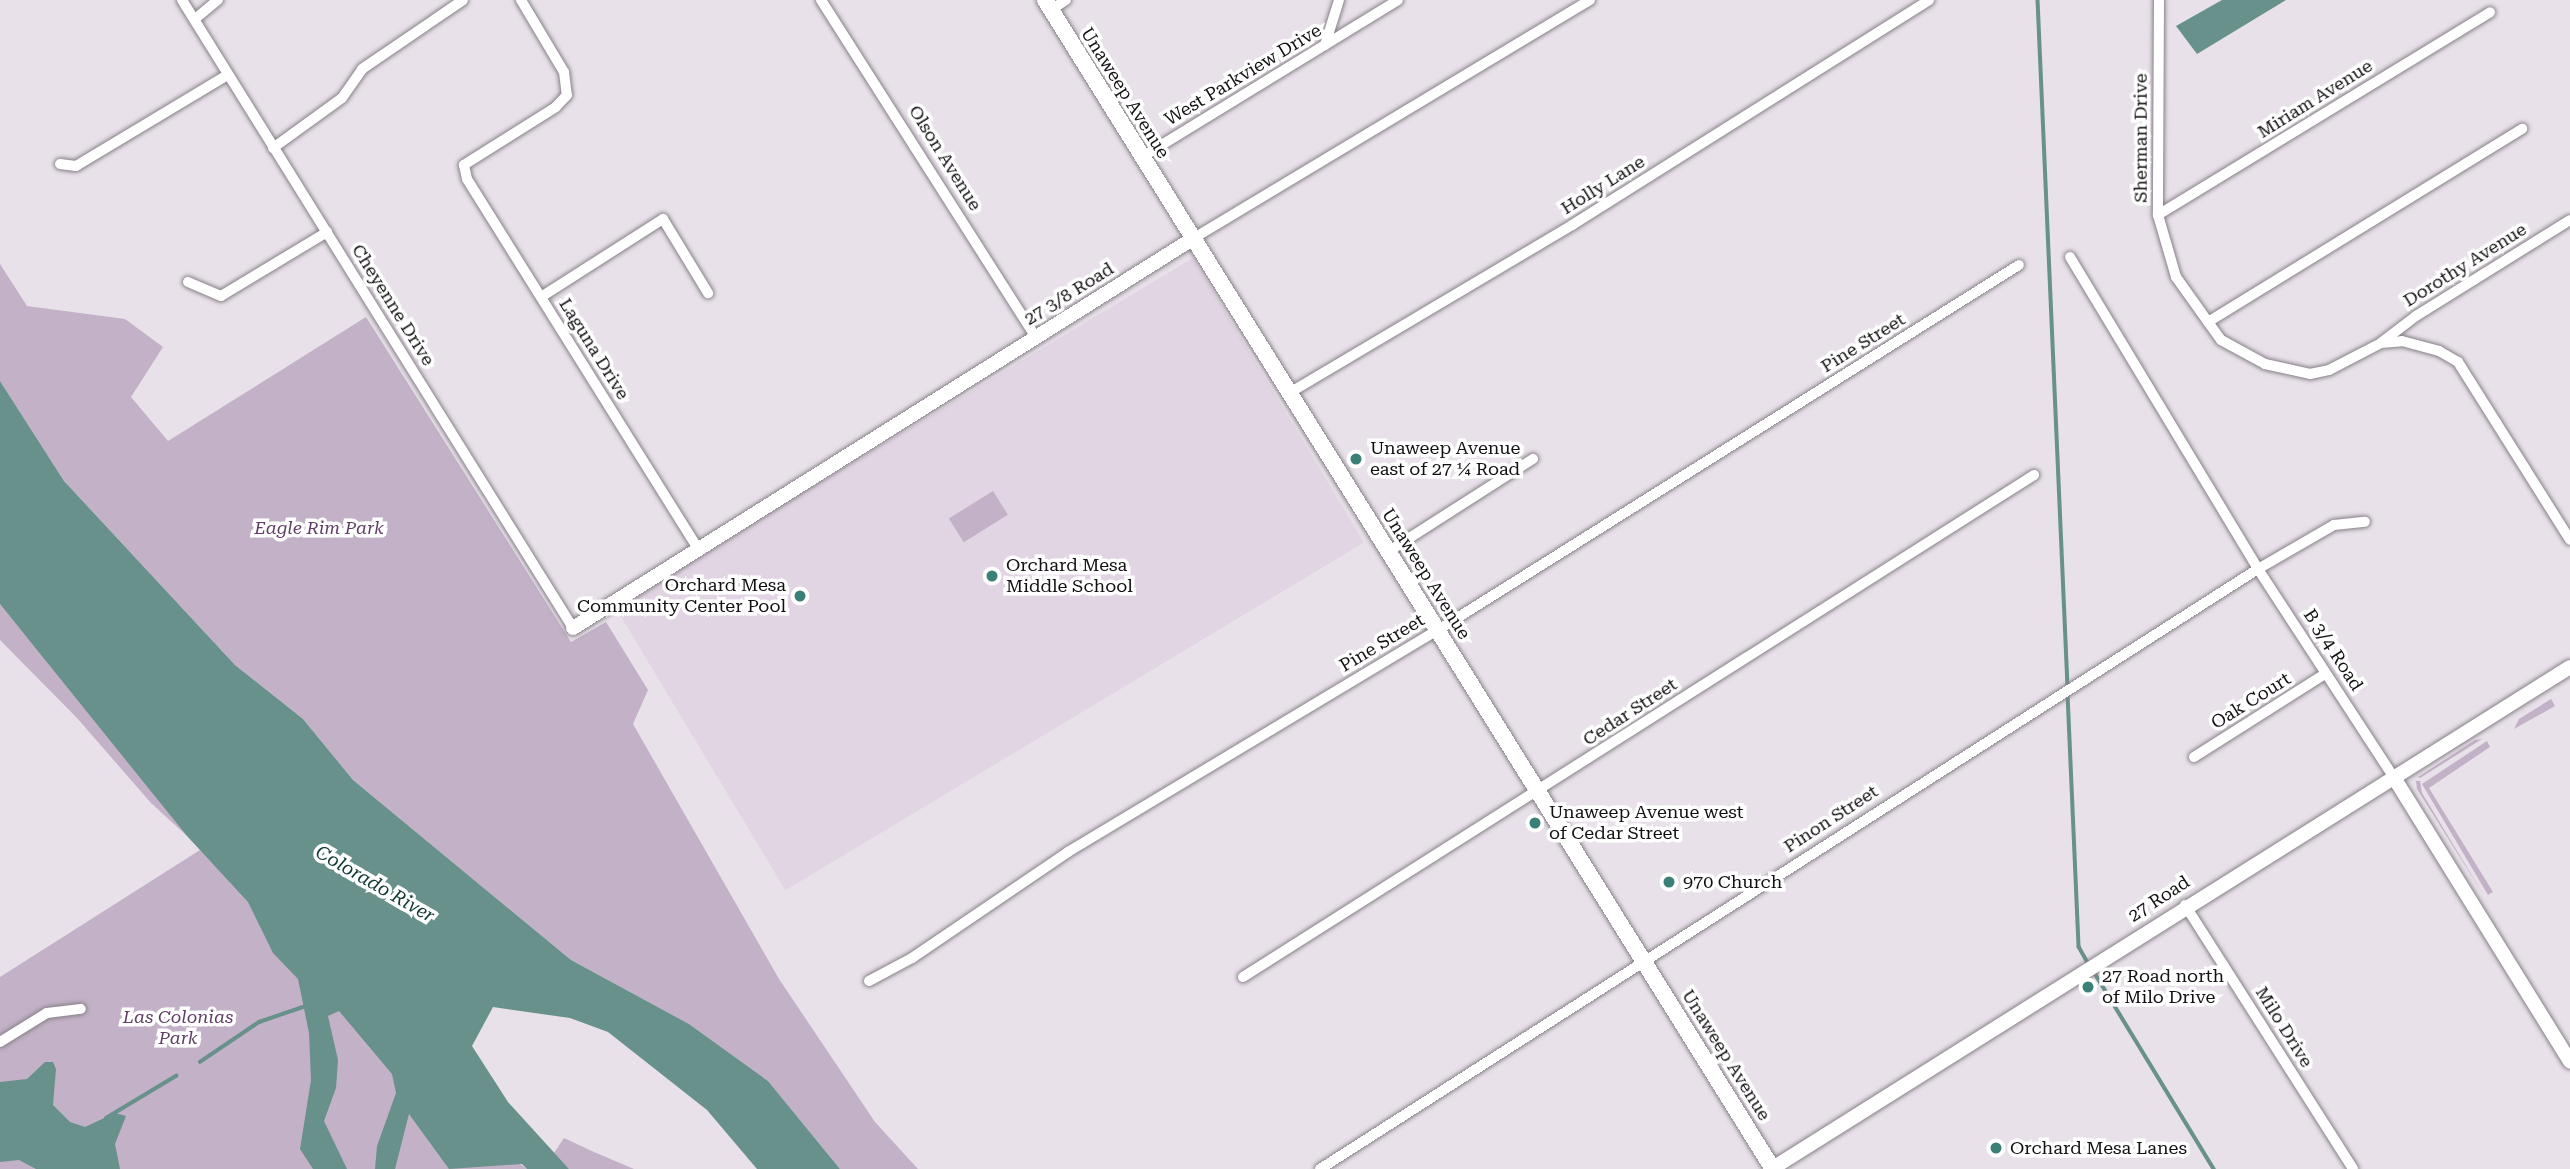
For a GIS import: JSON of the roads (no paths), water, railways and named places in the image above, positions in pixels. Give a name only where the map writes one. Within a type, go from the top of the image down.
[{"type":"main road","name":"Unaweep Avenue","points":[[1048,5],[1773,1169]]},
{"type":"street","name":"Cheyenne Drive","points":[[182,0],[226,76],[327,232],[573,628]]},
{"type":"street","points":[[195,19],[218,0]]},
{"type":"street","points":[[273,148],[342,98],[362,69],[463,0]]},
{"type":"street","name":"Laguna Drive","points":[[521,0],[564,72],[567,95],[556,107],[464,165],[467,179],[699,550]]},
{"type":"street","name":"Olson Avenue","points":[[821,0],[1036,337]]},
{"type":"street","points":[[1048,5],[1066,0]]},
{"type":"street","points":[[1325,45],[1339,0]]},
{"type":"street","name":"West Parkview Drive","points":[[1142,157],[1398,0]]},
{"type":"street","name":"27 3/8 Road","points":[[573,628],[1194,238],[1590,0]]},
{"type":"street","name":"Holly Lane","points":[[1291,392],[1572,225],[1929,0]]},
{"type":"street","name":"Sherman Drive","points":[[2160,0],[2158,215],[2176,277],[2221,340],[2265,364],[2310,374],[2329,370],[2381,344],[2420,345],[2458,362],[2570,540]]},
{"type":"street","name":"Miriam Avenue","points":[[2158,215],[2490,12]]},
{"type":"street","points":[[60,164],[75,166],[226,76]]},
{"type":"street","points":[[2208,322],[2522,129]]},
{"type":"street","points":[[541,297],[663,219],[708,293]]},
{"type":"street","name":"Dorothy Avenue","points":[[2381,344],[2416,316],[2570,220]]},
{"type":"street","points":[[188,282],[222,296],[327,232]]},
{"type":"street","name":"B 3/4 Road","points":[[2070,257],[2258,569],[2393,776],[2570,1062]]},
{"type":"street","name":"Pine Street","points":[[869,981],[912,958],[1068,852],[1438,630],[2019,265]]},
{"type":"street","points":[[1389,551],[1533,459]]},
{"type":"street","name":"Cedar Street","points":[[1243,977],[2034,475]]},
{"type":"street","name":"Pinon Street","points":[[1320,1169],[2258,569],[2334,525],[2365,522]]},
{"type":"street","name":"27 Road","points":[[1773,1169],[2185,905],[2570,667]]},
{"type":"street","name":"Oak Court","points":[[2194,757],[2325,674]]},
{"type":"street","name":"Milo Drive","points":[[2185,905],[2353,1169]]},
{"type":"street","points":[[0,1042],[47,1013],[81,1009]]},
{"type":"water","points":[[2222,0],[2286,0],[2197,54],[2176,26]]},
{"type":"water","name":"Colorado River","points":[[0,381],[64,481],[235,665],[303,719],[353,780],[571,960],[689,1024],[768,1081],[840,1169],[757,1169],[707,1110],[608,1032],[570,1018],[493,1007],[472,1046],[508,1102],[569,1169],[527,1169],[522,1164],[449,1169],[409,1114],[395,1169],[375,1169],[377,1146],[396,1093],[392,1074],[339,1011],[328,1016],[338,1060],[336,1088],[324,1121],[347,1169],[313,1169],[300,1149],[311,1080],[309,1033],[298,979],[273,953],[248,902],[187,836],[0,604]]},
{"type":"water","points":[[45,1062],[53,1062],[56,1069],[53,1105],[70,1122],[85,1127],[115,1113],[126,1116],[115,1144],[120,1169],[36,1169],[19,1160],[0,1162],[0,1082],[27,1079]]},
{"type":"waterway","points":[[2038,0],[2068,687]]},
{"type":"waterway","points":[[2068,694],[2079,947],[2089,964]]},
{"type":"waterway","points":[[2093,970],[2214,1169]]},
{"type":"waterway","points":[[200,1062],[259,1022],[303,1007]]},
{"type":"waterway","points":[[106,1118],[176,1076]]},
{"type":"place","name":"Unaweep Avenue east of 27 ¼ Road","points":[[1356,459]]},
{"type":"place","name":"Orchard Mesa Middle School","points":[[992,576]]},
{"type":"place","name":"Orchard Mesa Community Center Pool","points":[[800,596]]},
{"type":"place","name":"Unaweep Avenue west of Cedar Street","points":[[1535,823]]},
{"type":"place","name":"970 Church","points":[[1669,882]]},
{"type":"place","name":"27 Road north of Milo Drive","points":[[2088,987]]},
{"type":"place","name":"Orchard Mesa Lanes","points":[[1996,1148]]},
{"type":"park label","name":"Eagle Rim Park","points":[[319,528]]},
{"type":"park label","name":"Las Colonias Park","points":[[178,1028]]}]
